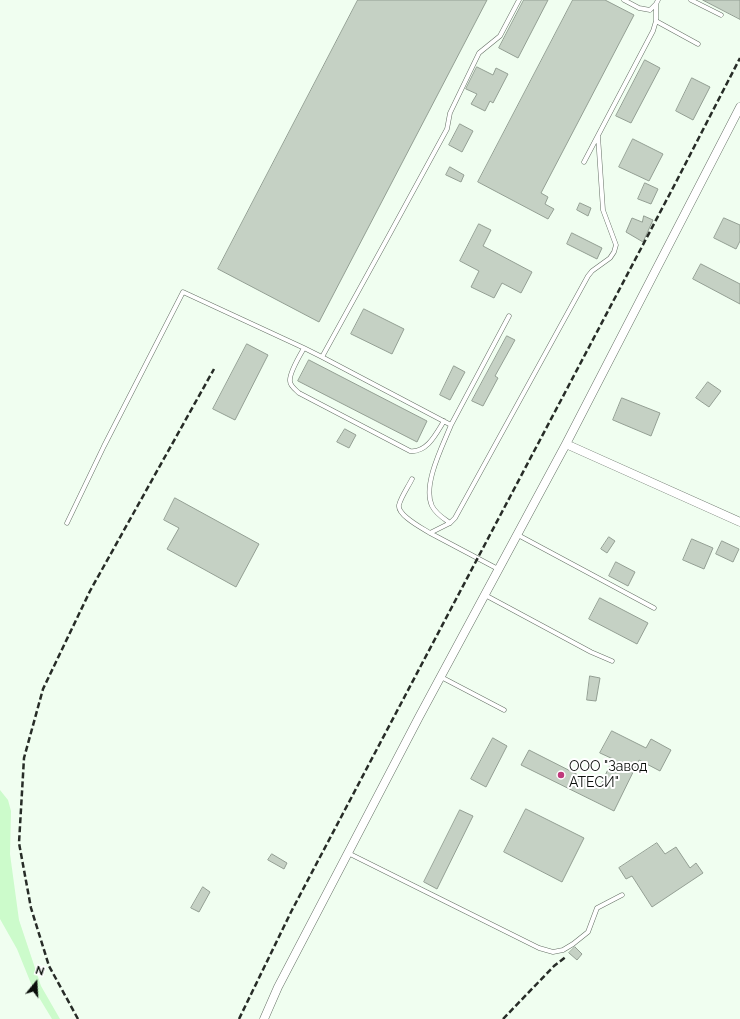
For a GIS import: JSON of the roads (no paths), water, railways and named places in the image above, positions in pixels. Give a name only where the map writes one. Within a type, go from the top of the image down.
[{"type":"street","points":[[264,1019],[278,986],[566,444],[740,107]]},
{"type":"street","points":[[566,444],[740,522]]},
{"type":"lane","points":[[322,357],[447,129],[450,113],[479,53],[500,36],[519,0]]},
{"type":"lane","points":[[624,0],[639,8],[650,10],[657,2]]},
{"type":"lane","points":[[692,0],[720,15]]},
{"type":"lane","points":[[584,162],[656,22],[657,2]]},
{"type":"lane","points":[[656,22],[698,44]]},
{"type":"lane","points":[[430,533],[450,523],[458,513],[588,276],[592,271],[610,258],[614,252],[616,245],[603,210],[598,136]]},
{"type":"lane","points":[[67,523],[104,446],[183,292],[304,348],[451,425]]},
{"type":"lane","points":[[450,523],[439,515],[432,505],[430,492],[433,472],[451,425],[509,316]]},
{"type":"lane","points":[[304,348],[290,376],[290,382],[294,388],[300,393],[398,445],[410,451],[417,451],[429,444],[444,421]]},
{"type":"lane","points":[[412,480],[399,505],[399,510],[408,519],[430,533],[499,570]]},
{"type":"lane","points":[[518,534],[654,608]]},
{"type":"lane","points":[[485,595],[591,652],[612,661]]},
{"type":"lane","points":[[441,677],[504,710]]},
{"type":"lane","points":[[348,853],[539,948],[553,952],[563,950],[588,932],[597,908],[622,895]]},
{"type":"railway","points":[[239,1019],[291,912],[740,58]]},
{"type":"railway","points":[[78,1019],[49,966],[31,908],[19,843],[24,758],[43,689],[90,591],[214,369]]},
{"type":"railway","points":[[503,1019],[554,966],[567,956]]},
{"type":"place","name":"ООО \"Завод АТЕСИ\"","points":[[561,775]]}]
